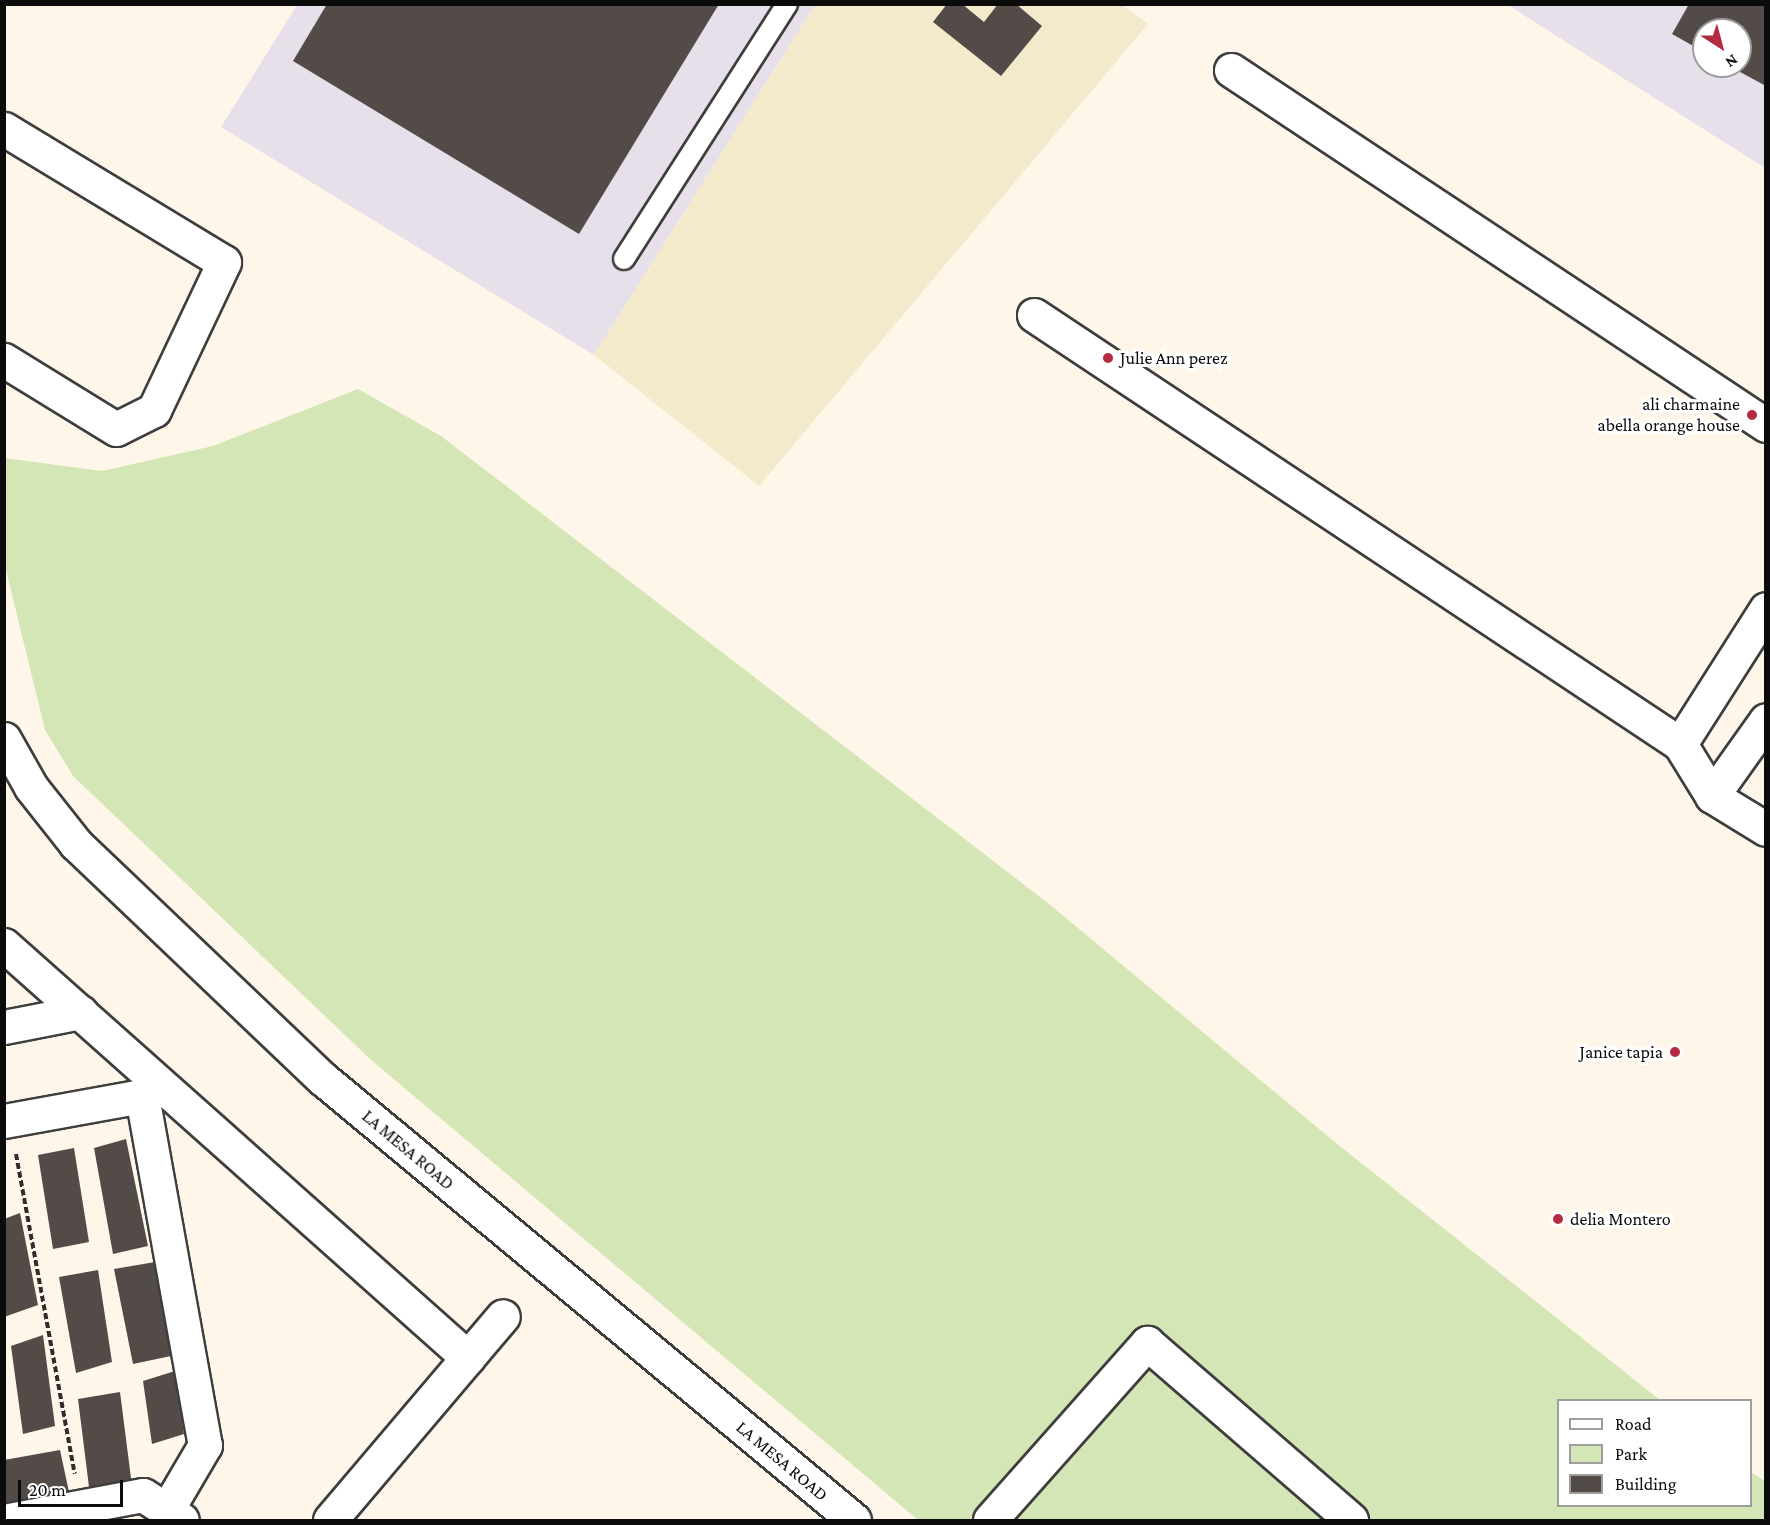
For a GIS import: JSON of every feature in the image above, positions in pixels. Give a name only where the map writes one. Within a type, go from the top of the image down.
[{"type":"street","points":[[1231,70],[1766,425]]},
{"type":"street","points":[[4,129],[224,262],[154,410],[116,429],[4,360]]},
{"type":"street","points":[[1034,315],[1680,744],[1712,796],[1766,829]]},
{"type":"street","points":[[1680,744],[1766,609]]},
{"type":"street","points":[[1712,796],[1766,720]]},
{"type":"street","name":"LA MESA ROAD","points":[[4,739],[31,787],[75,844],[323,1079],[854,1521]]},
{"type":"street","points":[[4,945],[468,1358]]},
{"type":"street","points":[[4,1026],[81,1012]]},
{"type":"street","points":[[7,1121],[142,1096],[205,1445],[175,1514],[143,1496],[9,1521]]},
{"type":"street","points":[[330,1521],[503,1316]]},
{"type":"street","points":[[990,1521],[1147,1343],[1351,1521]]},
{"type":"lane","points":[[624,260],[787,4]]},
{"type":"path","points":[[7,1121],[81,1507]]},
{"type":"shaded area","points":[[297,5],[815,5],[594,355],[221,127]]},
{"type":"shaded area","points":[[815,5],[1123,5],[1148,24],[759,486],[594,355]]},
{"type":"shaded area","points":[[1508,5],[1765,5],[1765,168]]},
{"type":"green space","points":[[358,389],[441,436],[1048,903],[1336,1143],[1659,1399],[1557,1399],[1557,1507],[1752,1507],[1752,1473],[1765,1481],[1765,1520],[918,1520],[370,1059],[73,776],[45,730],[5,566],[4,458],[102,471],[213,446]]},
{"type":"building","points":[[327,4],[719,4],[579,234],[293,61]]},
{"type":"building","points":[[947,4],[962,4],[984,22],[998,4],[1016,4],[1042,26],[1001,76],[933,22]]},
{"type":"building","points":[[1689,4],[1766,4],[1766,86],[1751,78],[1752,18],[1692,18],[1692,45],[1672,34]]},
{"type":"building","points":[[126,1139],[148,1246],[113,1254],[94,1148]]},
{"type":"building","points":[[74,1148],[89,1242],[53,1249],[38,1155]]},
{"type":"building","points":[[20,1213],[38,1305],[4,1317],[4,1219]]},
{"type":"building","points":[[155,1262],[171,1356],[133,1364],[114,1269]]},
{"type":"building","points":[[98,1270],[112,1362],[76,1373],[59,1277]]},
{"type":"building","points":[[43,1335],[55,1426],[23,1434],[11,1346]]},
{"type":"building","points":[[175,1371],[184,1434],[152,1444],[143,1381]]},
{"type":"building","points":[[120,1392],[132,1486],[90,1495],[78,1399]]},
{"type":"building","points":[[60,1450],[69,1492],[4,1505],[4,1460]]},
{"type":"place","name":"Julie Ann perez","points":[[1108,358]]},
{"type":"place","name":"ali charmaine abella orange house","points":[[1752,415]]},
{"type":"place","name":"Janice tapia","points":[[1675,1052]]},
{"type":"place","name":"delia Montero","points":[[1558,1219]]}]
